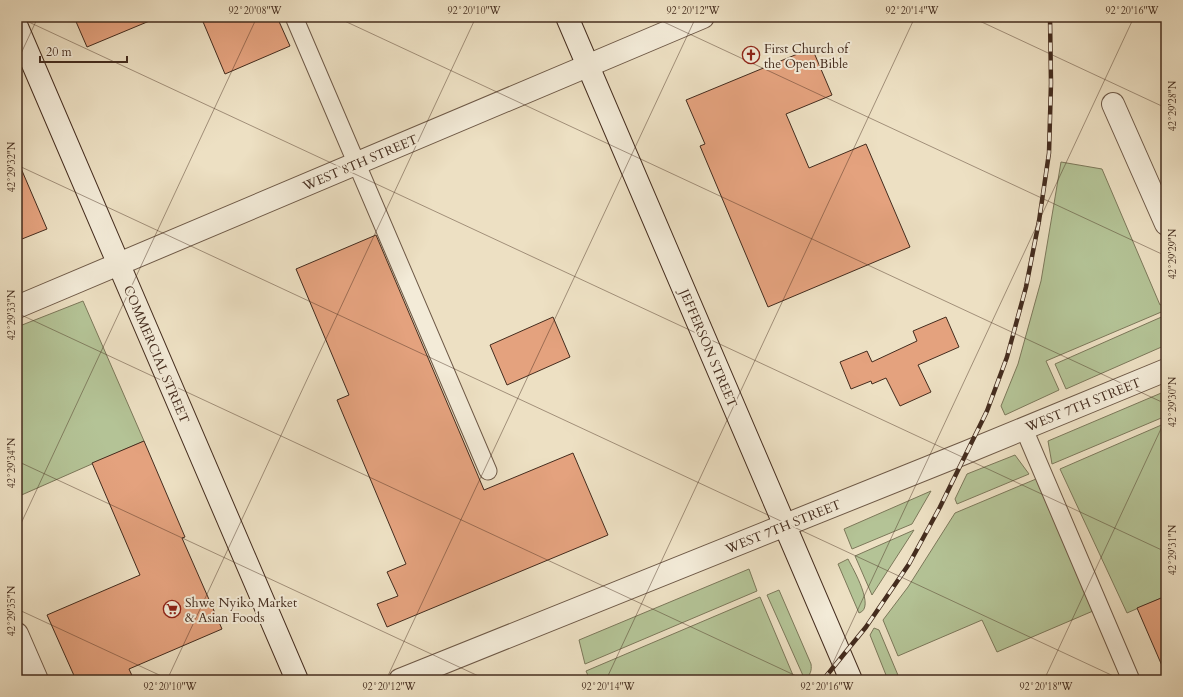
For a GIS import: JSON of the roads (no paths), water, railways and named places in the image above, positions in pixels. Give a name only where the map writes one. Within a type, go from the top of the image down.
[{"type":"street","name":"JEFFERSON STREET","points":[[567,17],[851,680]]},
{"type":"street","name":"WEST 8TH STREET","points":[[17,307],[703,17]]},
{"type":"street","name":"COMMERCIAL STREET","points":[[17,27],[297,680]]},
{"type":"street","points":[[1113,104],[1166,224]]},
{"type":"street","name":"WEST 7TH STREET","points":[[400,680],[1024,429],[1166,370]]},
{"type":"street","points":[[17,634],[38,680]]},
{"type":"lane","points":[[294,17],[488,471]]},
{"type":"lane","points":[[1024,429],[1131,680]]},
{"type":"railway","points":[[823,680],[866,627],[909,564],[940,507],[987,411],[1007,357],[1026,287],[1039,221],[1049,153],[1051,83],[1050,17]]},
{"type":"place","name":"First Church of the Open Bible","points":[[751,55]]},
{"type":"place","name":"Shwe Nyiko Market & Asian Foods","points":[[172,609]]}]
